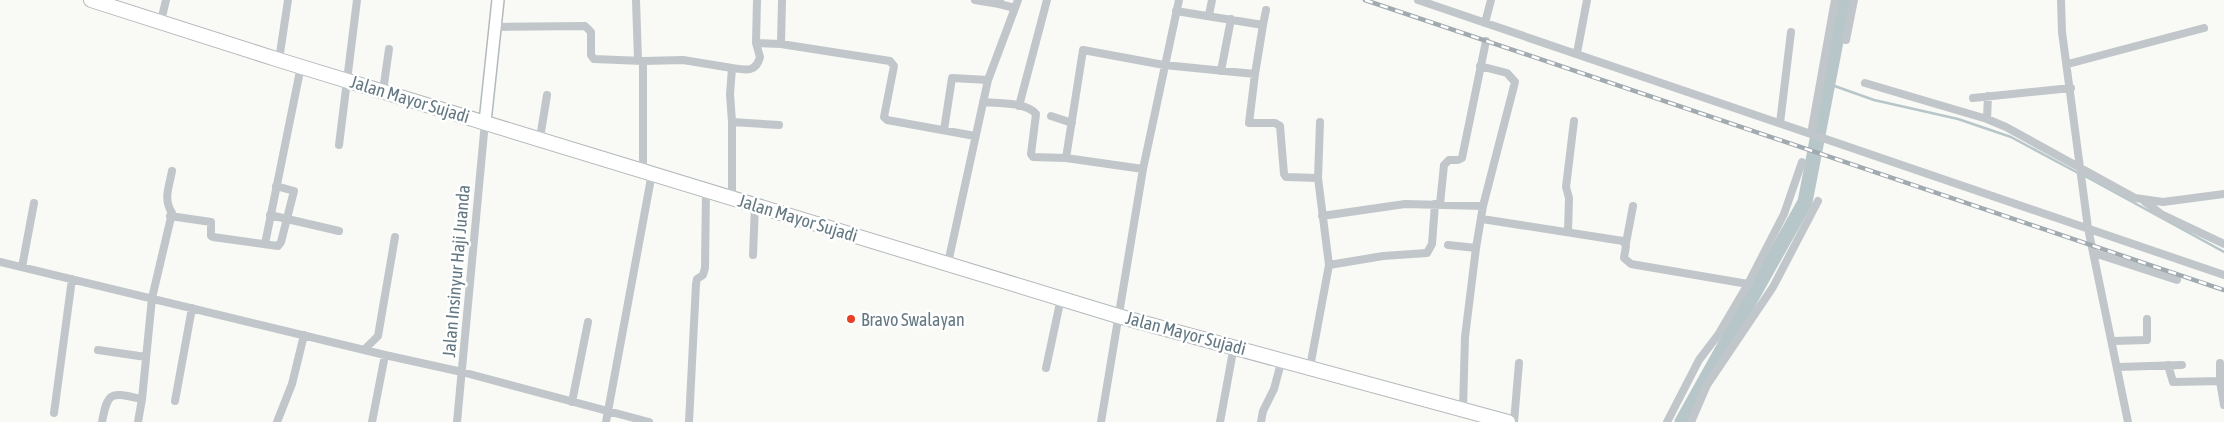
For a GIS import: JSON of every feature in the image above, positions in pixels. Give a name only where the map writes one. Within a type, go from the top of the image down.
[{"type":"highway","name":"Jalan Mayor Sujadi","points":[[92,0],[279,60],[540,138],[1118,316],[1282,359],[1508,422]]},
{"type":"main road","points":[[485,122],[498,0]]},
{"type":"street","points":[[161,21],[166,0]]},
{"type":"street","points":[[279,60],[288,0]]},
{"type":"street","points":[[339,144],[357,0]]},
{"type":"street","points":[[606,422],[648,171],[636,0]]},
{"type":"street","points":[[496,27],[585,26],[591,32],[591,55],[594,59],[683,60],[749,70],[754,68],[760,56],[756,43],[757,0]]},
{"type":"street","points":[[781,44],[782,0]]},
{"type":"street","points":[[948,264],[988,80],[1017,4],[975,0]]},
{"type":"street","points":[[1019,106],[1047,0]]},
{"type":"street","points":[[1101,422],[1144,169],[1164,65],[1179,0]]},
{"type":"street","points":[[1209,15],[1212,0]]},
{"type":"street","points":[[1418,0],[2224,275]]},
{"type":"street","points":[[1485,23],[1491,0]]},
{"type":"street","points":[[1577,53],[1587,0]]},
{"type":"street","points":[[1812,134],[1835,0]]},
{"type":"street","points":[[1846,40],[1854,0]]},
{"type":"street","points":[[2061,0],[2062,32],[2068,64],[2088,228],[2113,340],[2128,422]]},
{"type":"street","points":[[1266,10],[1249,123],[1275,123],[1280,126],[1284,174],[1286,177],[1318,178]]},
{"type":"street","points":[[1176,11],[1263,25]]},
{"type":"street","points":[[1220,71],[1231,19]]},
{"type":"street","points":[[2068,64],[2204,28]]},
{"type":"street","points":[[1780,123],[1791,32]]},
{"type":"street","points":[[1329,265],[1383,256],[1428,253],[1432,244],[1444,165],[1449,160],[1462,158],[1486,41]]},
{"type":"street","points":[[756,43],[781,44],[890,61],[894,66],[884,117],[887,120],[975,136]]},
{"type":"street","points":[[382,91],[389,49]]},
{"type":"street","points":[[1066,158],[1083,50],[1164,65],[1255,74]]},
{"type":"street","points":[[265,244],[301,66]]},
{"type":"street","points":[[1463,410],[1465,337],[1476,248],[1483,206],[1515,82],[1514,78],[1507,73],[1480,66]]},
{"type":"street","points":[[732,68],[730,94],[732,198]]},
{"type":"street","points":[[944,130],[952,78],[988,80]]},
{"type":"street","points":[[1865,83],[1987,119],[2006,127],[2081,172],[2144,201],[2161,214],[2224,244]]},
{"type":"street","points":[[1973,98],[2071,88]]},
{"type":"street","points":[[540,138],[547,95]]},
{"type":"street","points":[[1987,119],[1988,96]]},
{"type":"street","points":[[983,102],[1019,106],[1031,109],[1036,114],[1031,154],[1033,157],[1066,158],[1144,169]]},
{"type":"street","points":[[1051,116],[1072,123]]},
{"type":"street","points":[[1568,231],[1569,198],[1566,187],[1574,121]]},
{"type":"street","name":"Jalan Insinyur Haji Juanda","points":[[457,422],[485,122]]},
{"type":"street","points":[[732,122],[779,126]]},
{"type":"street","points":[[1310,367],[1329,265],[1318,178],[1320,122]]},
{"type":"street","points":[[1667,422],[1699,360],[1718,335],[1748,284],[1784,214],[1802,162]]},
{"type":"street","points":[[138,422],[152,298],[172,214],[166,204],[166,197],[172,171]]},
{"type":"street","points":[[170,216],[211,222],[211,236],[213,237],[280,245],[294,191],[276,186]]},
{"type":"street","points":[[689,422],[696,284],[697,280],[703,275],[705,268],[706,190]]},
{"type":"street","points":[[2144,201],[2163,202],[2224,194]]},
{"type":"street","points":[[1691,422],[1707,385],[1773,287],[1818,201]]},
{"type":"street","points":[[22,267],[34,203]]},
{"type":"street","points":[[1322,216],[1405,204],[1483,206]]},
{"type":"street","points":[[753,255],[755,205]]},
{"type":"street","points":[[1633,206],[1624,258],[1632,264],[1748,284]]},
{"type":"street","points":[[270,215],[339,231]]},
{"type":"street","points":[[1482,219],[1568,231],[1626,243]]},
{"type":"street","points":[[364,350],[378,336],[395,237]]},
{"type":"street","points":[[1448,245],[1476,248]]},
{"type":"street","points":[[2094,253],[2177,280]]},
{"type":"street","points":[[0,262],[462,372],[649,422]]},
{"type":"street","points":[[54,413],[72,279]]},
{"type":"street","points":[[1046,368],[1061,298]]},
{"type":"street","points":[[175,401],[192,308]]},
{"type":"street","points":[[2113,340],[2148,340],[2147,319]]},
{"type":"street","points":[[572,402],[588,322]]},
{"type":"street","points":[[278,422],[292,384],[304,335]]},
{"type":"street","points":[[1220,422],[1234,346]]},
{"type":"street","points":[[98,350],[146,357]]},
{"type":"street","points":[[372,422],[386,355]]},
{"type":"street","points":[[1261,422],[1263,411],[1274,389],[1282,359]]},
{"type":"street","points":[[1514,422],[1519,363]]},
{"type":"street","points":[[2220,363],[2224,405]]},
{"type":"street","points":[[2168,365],[2173,382],[2222,376]]},
{"type":"street","points":[[2118,367],[2182,365]]},
{"type":"street","points":[[102,422],[106,402],[113,396],[119,394],[142,399]]},
{"type":"waterway","points":[[1682,422],[1805,202],[1844,0]]},
{"type":"waterway","points":[[1829,84],[1874,100],[1958,119],[2011,137],[2078,173]]},
{"type":"waterway","points":[[2083,175],[2224,252]]},
{"type":"railway","points":[[1365,0],[2224,290]]},
{"type":"place","name":"Bravo Swalayan","points":[[851,319]]}]
